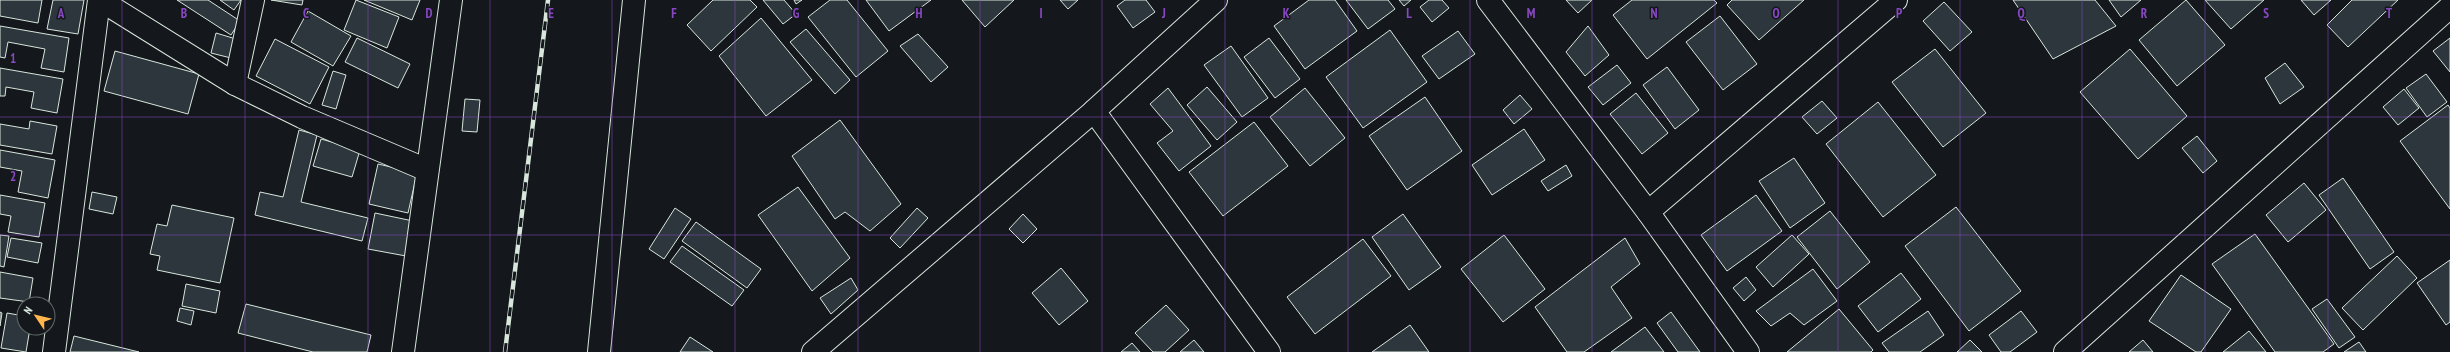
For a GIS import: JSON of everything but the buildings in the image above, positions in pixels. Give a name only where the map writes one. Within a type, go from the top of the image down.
[{"type":"street","points":[[54,352],[100,0],[236,84],[302,117],[427,170]]},
{"type":"street","points":[[236,84],[252,0]]},
{"type":"street","points":[[403,352],[451,0]]},
{"type":"street","points":[[599,352],[634,0]]},
{"type":"street","points":[[813,352],[1094,111],[1216,0]]},
{"type":"street","points":[[1488,0],[1648,212],[1748,352]]},
{"type":"street","points":[[1648,212],[1896,0]]},
{"type":"street","points":[[2064,352],[2450,7]]},
{"type":"street","points":[[1094,111],[1269,352]]},
{"type":"railway","points":[[505,352],[548,0]]}]
